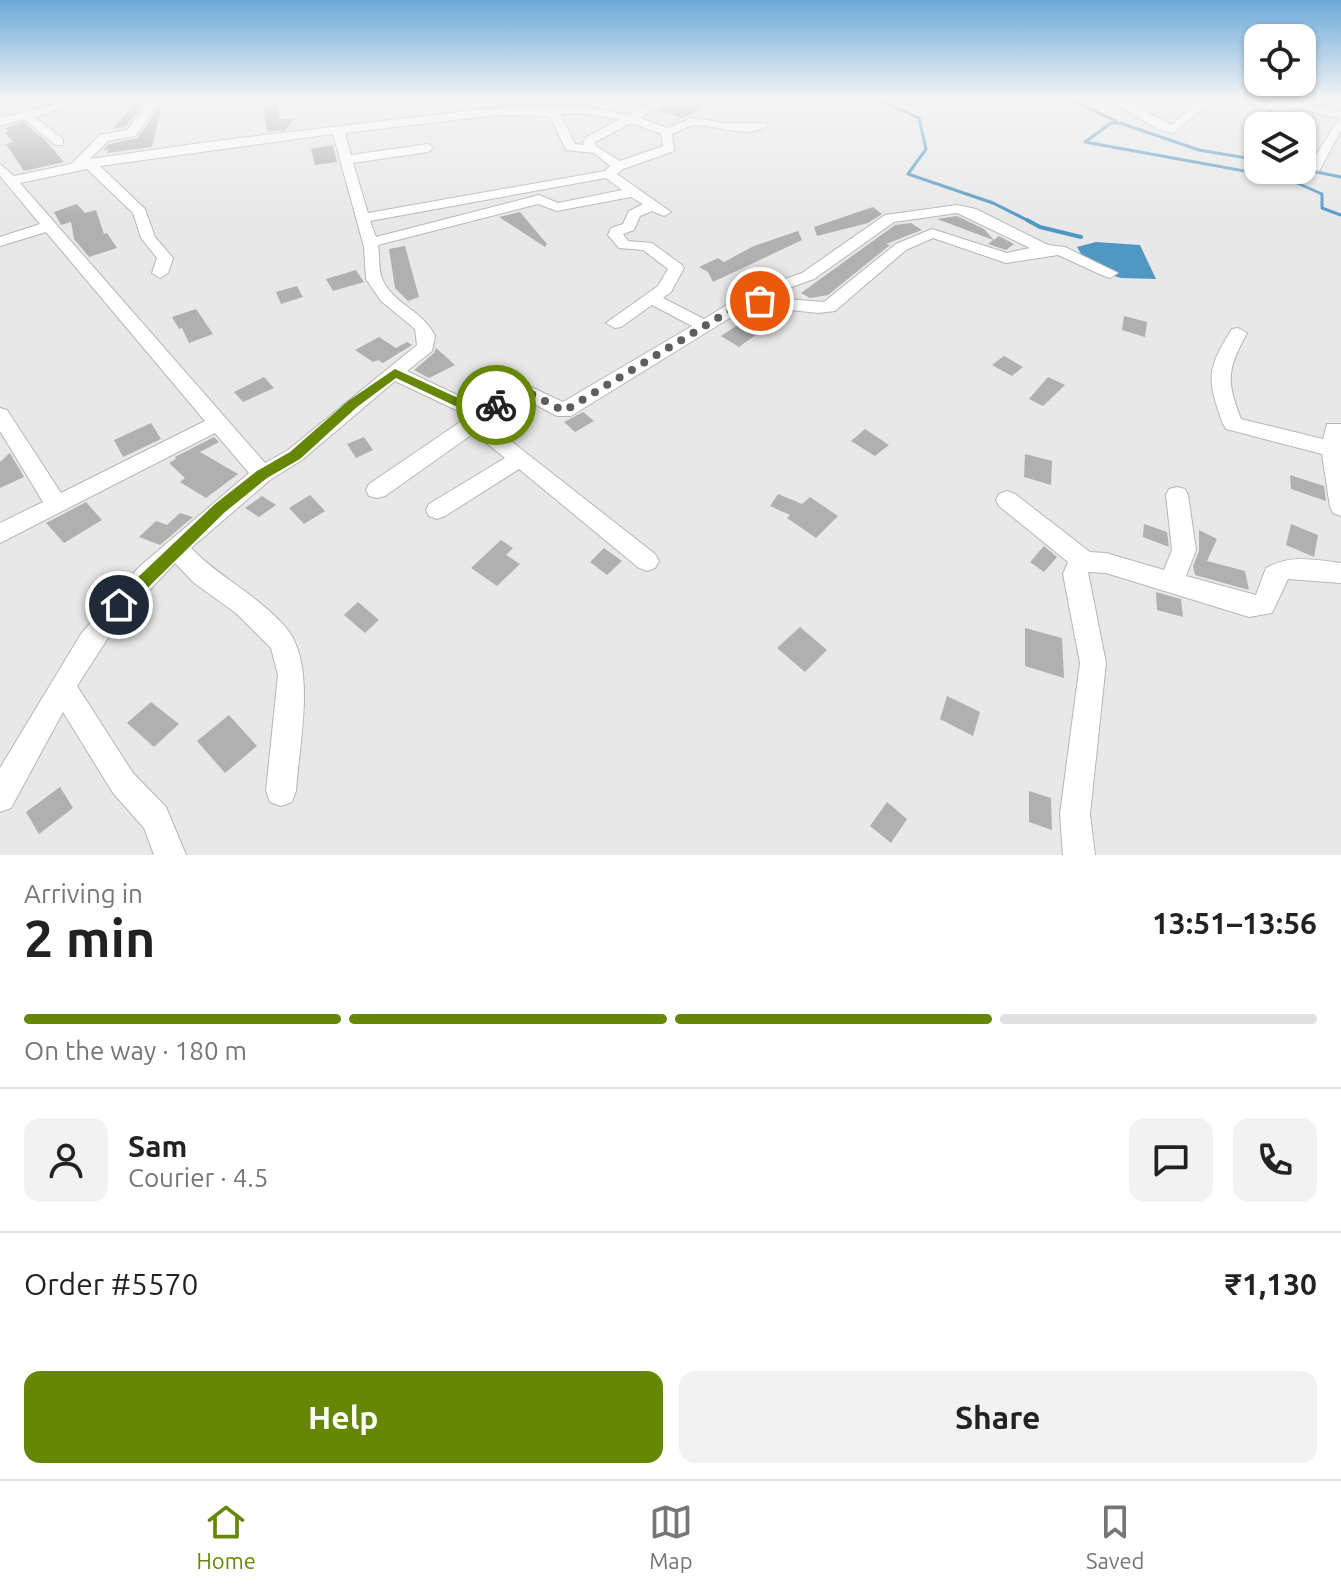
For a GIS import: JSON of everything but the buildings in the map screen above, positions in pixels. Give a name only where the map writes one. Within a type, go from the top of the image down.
[{"type":"street","points":[[55,139],[59,142]]},
{"type":"street","points":[[83,164],[103,139]]},
{"type":"street","points":[[5,174],[271,139]]},
{"type":"street","points":[[0,797],[91,641],[119,605],[262,474],[295,455],[353,404],[426,347],[428,339],[423,326],[383,295],[374,279],[370,243],[340,139]]},
{"type":"street","points":[[566,139],[570,147],[597,150],[607,157],[613,170],[634,192],[658,208],[634,214],[629,227],[614,233],[624,245],[647,246],[676,268],[665,289],[615,323]]},
{"type":"street","points":[[590,150],[589,141],[593,139]]},
{"type":"street","points":[[607,157],[654,139]]},
{"type":"street","points":[[370,243],[539,199],[670,148],[668,139]]},
{"type":"street","points":[[1316,164],[1330,139]]},
{"type":"street","points":[[346,160],[428,148]]},
{"type":"street","points":[[83,164],[140,212],[148,238],[165,258],[160,273]]},
{"type":"street","points":[[362,218],[613,170]]},
{"type":"street","points":[[5,174],[262,474]]},
{"type":"street","points":[[539,199],[557,207],[634,192]]},
{"type":"street","points":[[760,301],[783,285],[808,276],[890,218],[957,209],[971,212],[1045,250]]},
{"type":"street","points":[[0,242],[49,226]]},
{"type":"street","points":[[377,490],[520,388],[564,411],[741,304],[760,301],[817,309],[829,307],[901,247],[932,233],[1006,258],[1060,250],[1110,273]]},
{"type":"street","points":[[651,298],[705,326]]},
{"type":"street","points":[[1238,333],[1225,357],[1219,387],[1233,424],[1333,439],[1341,507]]},
{"type":"street","points":[[395,373],[478,419],[519,459],[647,561]]},
{"type":"street","points":[[0,415],[56,504]]},
{"type":"street","points":[[0,534],[218,423]]},
{"type":"street","points":[[437,510],[519,459]]},
{"type":"street","points":[[1171,583],[1184,550],[1177,495]]},
{"type":"street","points":[[1007,500],[1085,562]]},
{"type":"street","points":[[177,549],[201,575],[246,606],[282,642],[291,675],[281,791]]},
{"type":"street","points":[[1079,855],[1075,814],[1093,663],[1075,574],[1078,566],[1085,562],[1106,563],[1249,606],[1263,605],[1270,596],[1274,575],[1281,570],[1298,568],[1341,573]]},
{"type":"street","points":[[63,688],[123,783],[155,818],[170,855]]},
{"type":"water","points":[[1096,242],[1140,245],[1156,279],[1121,278],[1090,269],[1077,247]]},
{"type":"waterway","points":[[924,139],[926,149],[908,174],[993,203],[1027,220]]},
{"type":"waterway","points":[[1089,139],[1085,142],[1244,171]]},
{"type":"waterway","points":[[1167,139],[1199,150],[1244,158]]},
{"type":"waterway","points":[[1316,172],[1341,177]]},
{"type":"waterway","points":[[1299,184],[1322,194],[1322,208],[1341,215]]},
{"type":"waterway","points":[[1027,220],[1031,222]]},
{"type":"waterway","points":[[1027,220],[1040,227],[1081,237]]},
{"type":"way so far","points":[[496,405],[520,388],[564,411],[741,304],[760,301]]},
{"type":"route","points":[[119,605],[220,508],[262,474],[295,455],[353,404],[395,373],[483,415],[496,405]]}]
